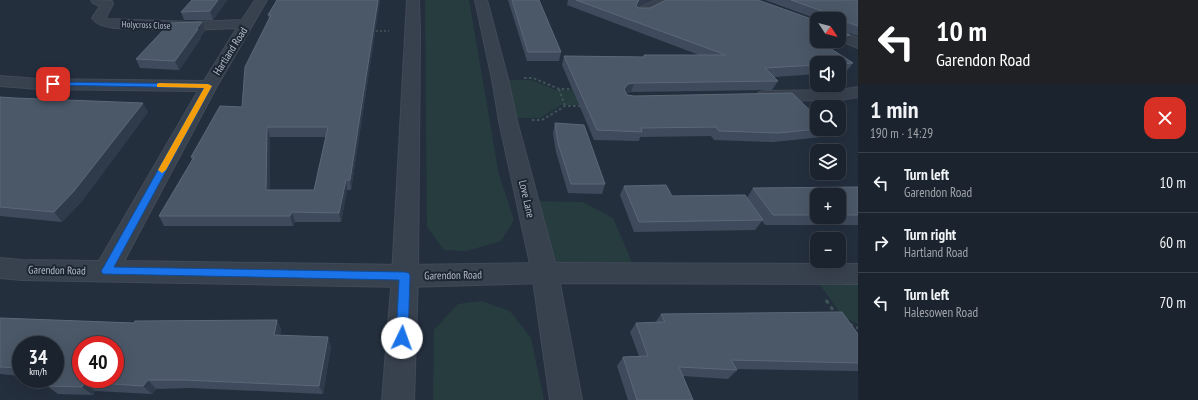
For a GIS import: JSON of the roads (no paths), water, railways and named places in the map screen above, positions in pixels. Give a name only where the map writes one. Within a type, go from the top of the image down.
[{"type":"street","name":"Holycross Close","points":[[97,0],[107,4],[99,18],[102,22],[115,24],[192,26],[247,24]]},
{"type":"street","name":"Hartland Road","points":[[106,271],[208,86],[261,0]]},
{"type":"street","points":[[398,400],[405,276],[413,31],[412,0]]},
{"type":"street","name":"Love Lane","points":[[482,0],[508,121],[544,273],[566,400]]},
{"type":"street","points":[[642,12],[666,0]]},
{"type":"street","points":[[846,38],[858,44]]},
{"type":"street","points":[[0,81],[38,84],[208,86]]},
{"type":"street","points":[[748,97],[840,95],[858,92]]},
{"type":"street","name":"Garendon Road","points":[[0,268],[22,270],[405,276],[544,273],[858,274]]}]
